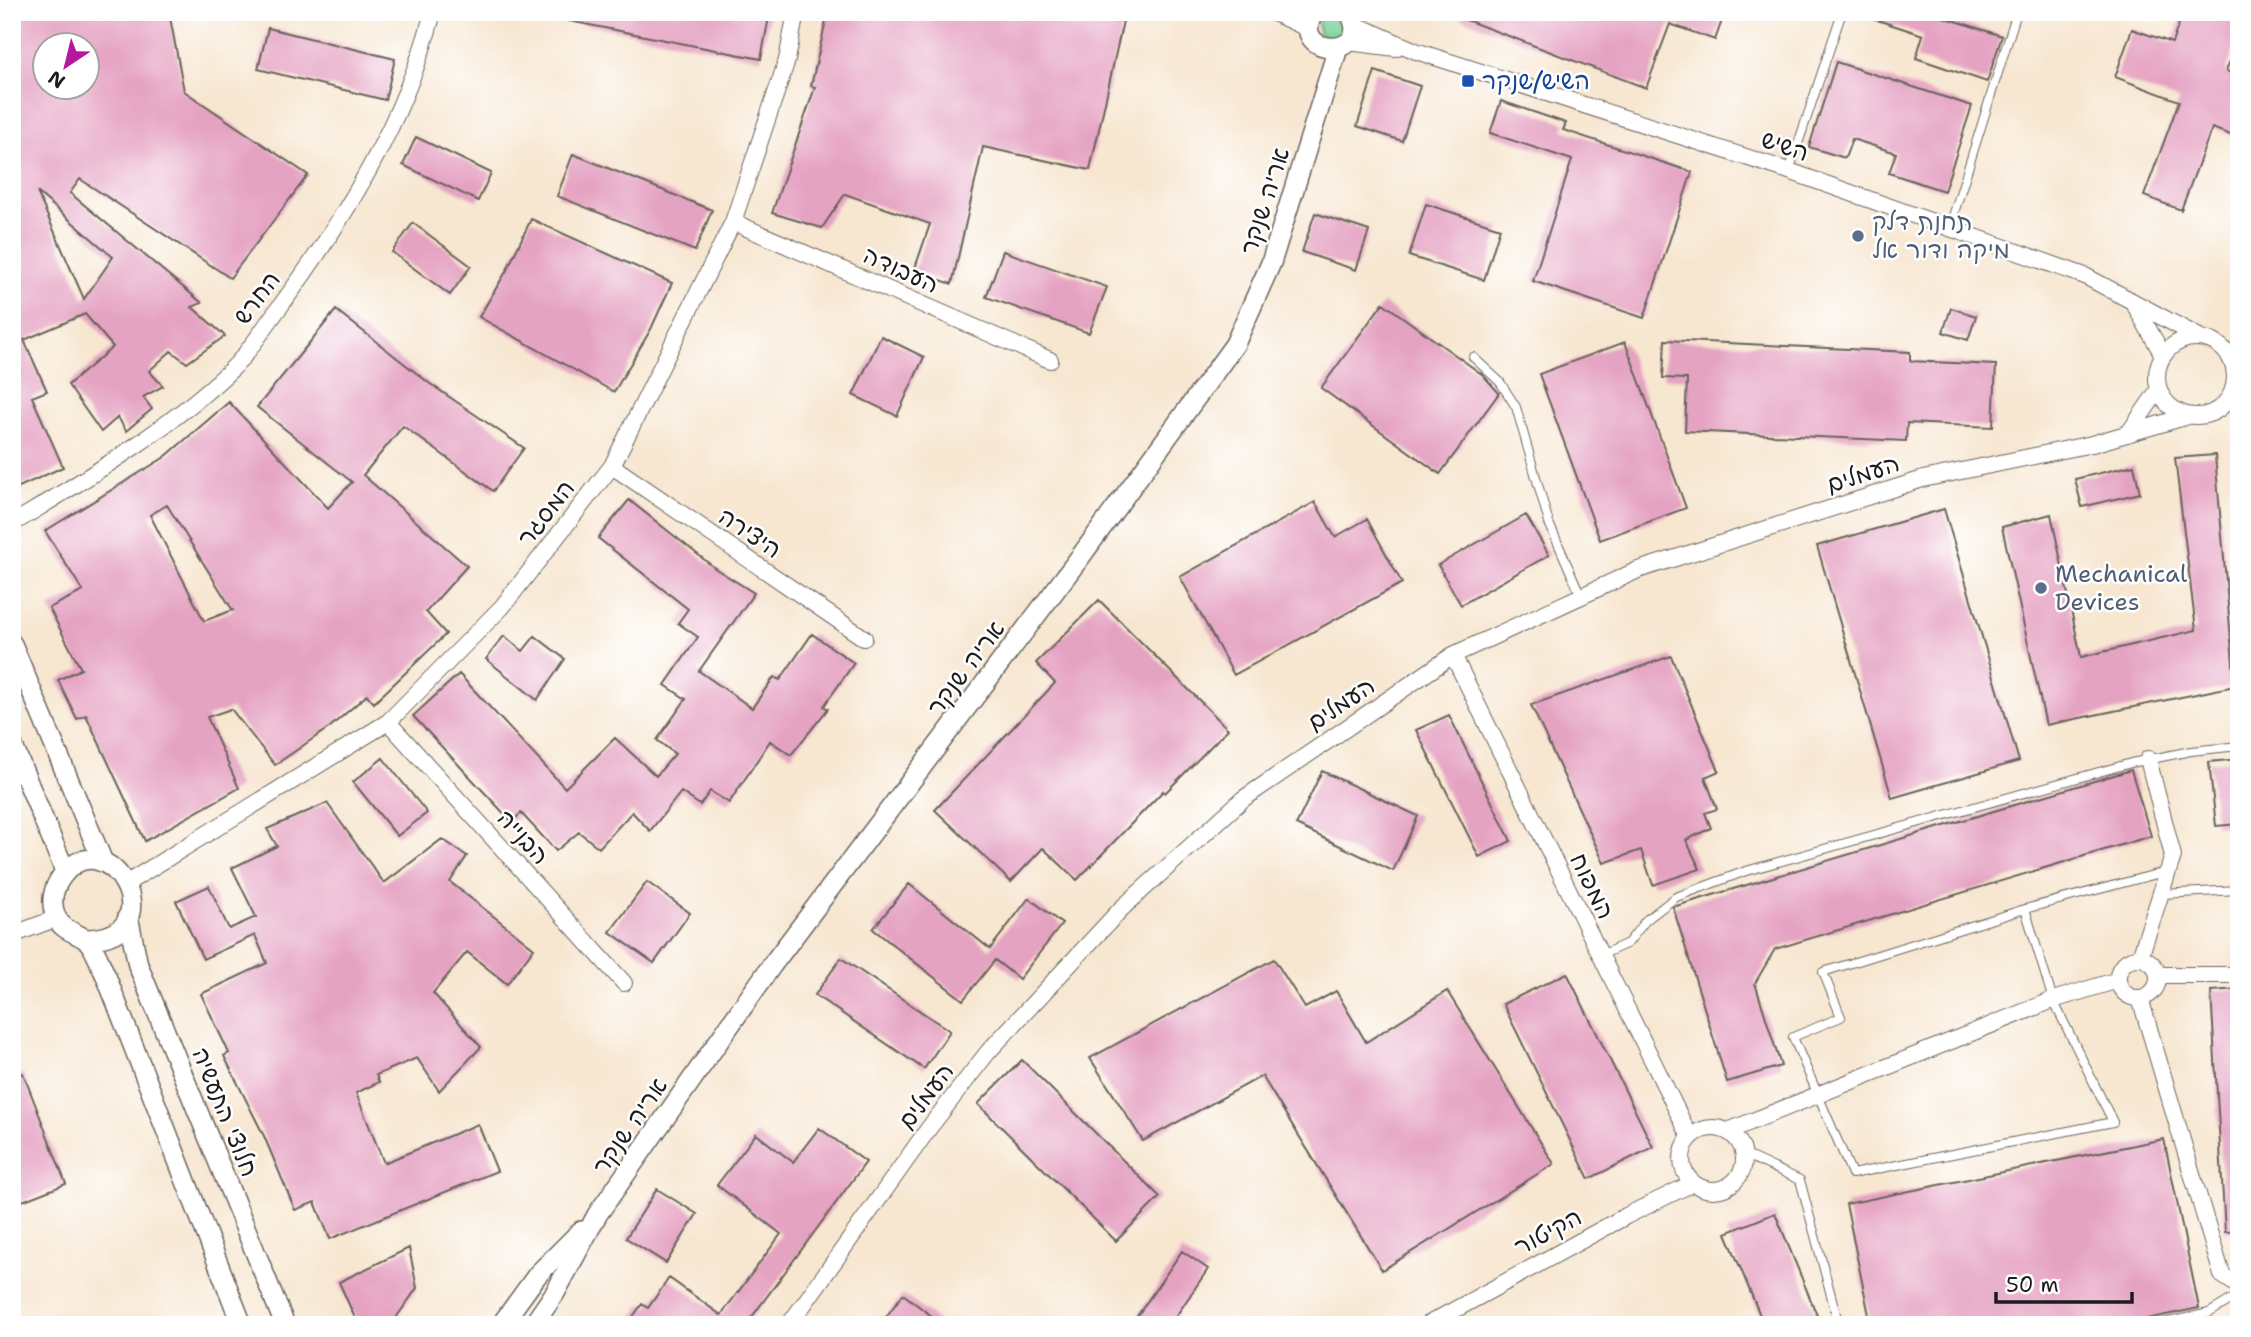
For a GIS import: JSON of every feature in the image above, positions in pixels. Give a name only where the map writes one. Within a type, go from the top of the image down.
[{"type":"street","name":"החרש","points":[[12,524],[86,479],[155,432],[235,366],[302,277],[372,167],[423,50],[433,12]]},
{"type":"street","name":"המסגר","points":[[127,883],[388,722],[502,607],[612,466],[733,222],[787,60],[796,12]]},
{"type":"street","name":"השיש","points":[[1272,12],[1416,51],[1789,171],[2085,276],[2201,338]]},
{"type":"street","name":"אריה שנקר","points":[[533,1325],[555,1293],[597,1215],[772,965],[1082,556],[1235,344],[1271,263],[1316,120],[1333,30]]},
{"type":"street","name":"העבודה","points":[[733,222],[1050,360]]},
{"type":"street","points":[[2133,302],[2163,355]]},
{"type":"street","points":[[2201,338],[2218,344],[2234,357],[2237,388],[2222,407],[2211,414],[2188,416],[2171,408],[2159,389],[2157,367],[2163,355],[2183,339],[2201,338]]},
{"type":"street","points":[[2128,434],[2159,389]]},
{"type":"street","name":"העמלים","points":[[789,1325],[929,1128],[988,1052],[1121,909],[1243,799],[1453,655],[1638,570],[1923,479],[2128,434],[2188,416]]},
{"type":"street","name":"היצירה","points":[[612,466],[864,638]]},
{"type":"street","points":[[12,644],[103,862]]},
{"type":"street","name":"המפוח","points":[[1453,655],[1690,1136]]},
{"type":"street","name":"הבנייה","points":[[388,722],[624,983]]},
{"type":"street","points":[[12,744],[17,774],[65,871]]},
{"type":"street","points":[[2140,957],[2173,856],[2148,759]]},
{"type":"street","points":[[127,883],[115,868],[103,862],[77,864],[65,871],[53,894],[57,918],[65,928],[87,939],[106,976],[238,1324]]},
{"type":"street","name":"חלוצי התעשיה","points":[[127,883],[131,903],[128,916],[138,965],[285,1325]]},
{"type":"street","points":[[87,939],[111,934],[128,916]]},
{"type":"street","points":[[12,935],[57,918]]},
{"type":"street","points":[[2140,957],[2154,964],[2158,975],[2152,993],[2140,998],[2123,992],[2118,980],[2118,973],[2125,962],[2140,957]]},
{"type":"street","points":[[2158,975],[2239,975]]},
{"type":"street","points":[[1728,1131],[1735,1137],[1744,1154],[1740,1175],[1733,1183],[1713,1191],[1693,1184],[1682,1166],[1684,1145],[1690,1136],[1708,1128],[1728,1131],[2053,1000],[2118,980]]},
{"type":"street","points":[[2140,998],[2222,1275],[2239,1286]]},
{"type":"street","name":"הקיטור","points":[[1427,1325],[1626,1216],[1693,1184]]},
{"type":"street","name":"אריה שנקר","points":[[501,1325],[538,1275],[597,1215]]},
{"type":"lane","points":[[1789,171],[1842,12]]},
{"type":"lane","points":[[1949,229],[2017,12]]},
{"type":"lane","points":[[1474,357],[1500,382],[1516,407],[1545,513],[1581,596]]},
{"type":"lane","points":[[1601,955],[1628,943],[1646,920],[1676,897],[1746,871],[2148,759],[2239,746]]},
{"type":"lane","points":[[2025,909],[2053,1000],[2113,1122],[1852,1174],[1816,1096],[1793,1037],[1841,1017],[1823,972],[2025,909],[2168,871]]},
{"type":"lane","points":[[2161,894],[2239,890]]},
{"type":"lane","points":[[1744,1154],[1800,1180],[1839,1325]]},
{"type":"lane","points":[[2155,1325],[2209,1313],[2239,1295]]},
{"type":"green space","points":[[1332,12],[1342,16],[1346,26],[1342,36],[1332,40],[1322,36],[1318,26],[1322,16]]},
{"type":"building","points":[[12,12],[169,12],[184,91],[308,175],[230,278],[80,179],[70,193],[202,303],[192,307],[225,336],[187,363],[171,351],[149,371],[163,386],[143,397],[152,409],[126,431],[118,417],[101,432],[68,385],[113,347],[85,314],[24,340],[47,391],[32,397],[63,467],[17,488],[12,478]],"holes":[[[37,192],[113,257],[84,299]]]},
{"type":"building","points":[[560,12],[770,12],[761,59],[559,19]]},
{"type":"building","points":[[828,12],[1125,12],[1090,170],[983,147],[952,284],[914,271],[930,224],[845,194],[822,228],[772,213],[815,87],[811,86]]},
{"type":"building","points":[[1445,12],[1725,12],[1715,40],[1670,24],[1646,88]]},
{"type":"building","points":[[1863,12],[1928,12],[2002,36],[1987,82],[1916,58],[1923,35],[1862,15]]},
{"type":"building","points":[[2183,12],[2239,12],[2239,34],[2226,71],[2239,76],[2239,138],[2212,128],[2181,210],[2144,196],[2179,101],[2115,77],[2132,29],[2172,43]]},
{"type":"building","points":[[268,28],[395,59],[385,100],[258,69]]},
{"type":"building","points":[[1836,62],[1972,106],[1944,191],[1889,173],[1896,153],[1852,139],[1845,158],[1809,147]]},
{"type":"building","points":[[1375,71],[1420,86],[1402,141],[1357,126]]},
{"type":"building","points":[[1501,101],[1566,123],[1563,130],[1692,172],[1644,318],[1533,281],[1572,160],[1490,133]]},
{"type":"building","points":[[416,137],[491,173],[478,201],[403,165]]},
{"type":"building","points":[[573,154],[712,210],[695,251],[557,196]]},
{"type":"building","points":[[1426,204],[1500,228],[1484,280],[1409,256]]},
{"type":"building","points":[[1315,213],[1369,231],[1356,270],[1302,252]]},
{"type":"building","points":[[531,219],[672,283],[651,329],[614,392],[479,317],[507,270]]},
{"type":"building","points":[[413,223],[471,266],[450,295],[392,252]]},
{"type":"building","points":[[1003,251],[1107,287],[1089,333],[986,297]]},
{"type":"building","points":[[1383,303],[1483,375],[1499,393],[1440,474],[1321,388]]},
{"type":"building","points":[[1951,308],[1976,316],[1968,340],[1943,332]]},
{"type":"building","points":[[336,310],[429,383],[524,448],[493,491],[403,426],[363,475],[467,566],[426,612],[446,634],[374,703],[367,695],[330,727],[275,765],[231,709],[207,717],[239,788],[145,841],[86,715],[77,719],[58,680],[81,669],[49,608],[83,591],[45,531],[165,457],[229,402],[328,508],[352,482],[257,407]],"holes":[[[167,505],[233,610],[204,621],[150,515]]]},
{"type":"building","points":[[881,336],[924,357],[897,416],[853,395]]},
{"type":"building","points":[[1665,340],[1910,352],[1910,361],[1996,365],[1993,427],[1907,423],[1906,441],[1685,431],[1687,379],[1663,378]]},
{"type":"building","points":[[1625,342],[1686,508],[1600,540],[1539,374]]},
{"type":"building","points":[[2215,455],[2235,686],[2046,725],[2002,527],[2051,514],[2081,657],[2196,630],[2175,458]]},
{"type":"building","name":"Mechanical Devices","points":[[2134,465],[2140,493],[2082,507],[2075,479]]},
{"type":"building","points":[[629,500],[716,569],[754,593],[699,671],[752,708],[774,677],[780,680],[812,634],[854,663],[824,706],[828,709],[791,755],[770,741],[729,803],[710,791],[700,805],[681,792],[650,831],[632,812],[599,848],[579,832],[556,851],[521,813],[512,822],[413,716],[459,674],[565,788],[615,738],[656,776],[675,754],[657,740],[686,699],[665,685],[698,637],[678,623],[688,609],[598,538]]},
{"type":"building","points":[[1315,502],[1335,537],[1367,519],[1402,583],[1234,675],[1180,577]]},
{"type":"building","points":[[1944,509],[2019,761],[1892,798],[1817,546]]},
{"type":"building","points":[[1526,515],[1549,555],[1461,605],[1438,565]]},
{"type":"building","points":[[1099,600],[1228,729],[1165,793],[1163,791],[1077,880],[1043,848],[1011,882],[935,810],[1055,683],[1036,663]]},
{"type":"building","points":[[504,636],[523,651],[535,636],[565,659],[537,700],[486,659]]},
{"type":"building","points":[[1671,656],[1719,771],[1705,777],[1717,809],[1705,813],[1711,828],[1686,840],[1700,869],[1653,885],[1641,850],[1604,863],[1531,705]]},
{"type":"building","points":[[1449,715],[1511,841],[1479,857],[1416,730]]},
{"type":"building","points":[[383,758],[427,813],[397,836],[353,782]]},
{"type":"building","points":[[2239,759],[2239,824],[2216,826],[2209,762]]},
{"type":"building","points":[[2131,770],[2151,836],[1775,949],[1755,983],[1781,1066],[1727,1082],[1673,907]]},
{"type":"building","points":[[1322,771],[1418,816],[1393,871],[1296,825]]},
{"type":"building","points":[[327,803],[384,883],[442,839],[467,856],[450,882],[534,948],[507,984],[467,952],[433,993],[481,1047],[439,1091],[417,1058],[376,1075],[379,1082],[356,1093],[384,1163],[478,1124],[497,1171],[330,1239],[315,1202],[295,1210],[264,1136],[224,1056],[229,1053],[201,994],[267,963],[255,935],[203,959],[176,901],[209,886],[229,929],[256,917],[232,868],[277,846],[267,829]]},
{"type":"building","points":[[647,882],[690,913],[654,963],[610,932]]},
{"type":"building","points":[[909,884],[990,949],[1029,898],[1062,924],[1019,979],[995,960],[963,1000],[873,929]]},
{"type":"building","points":[[841,958],[950,1031],[924,1069],[815,995]]},
{"type":"building","points":[[1274,959],[1305,1008],[1336,991],[1366,1042],[1447,991],[1554,1164],[1382,1270],[1262,1076],[1143,1141],[1090,1058]]},
{"type":"building","points":[[1567,973],[1653,1147],[1589,1179],[1503,1004]]},
{"type":"building","points":[[2239,989],[2239,1231],[2225,1232],[2211,991]]},
{"type":"building","points":[[1022,1060],[1160,1197],[1116,1241],[978,1104]]},
{"type":"building","points":[[23,1073],[66,1184],[12,1205],[12,1078]]},
{"type":"building","points":[[819,1128],[866,1162],[746,1325],[627,1325],[642,1304],[648,1308],[669,1278],[721,1315],[781,1234],[717,1185],[756,1134],[793,1162]]},
{"type":"building","points":[[2164,1139],[2199,1308],[2119,1325],[1871,1325],[1846,1204]]},
{"type":"building","points":[[657,1189],[697,1214],[666,1263],[626,1238]]},
{"type":"building","points":[[1775,1213],[1821,1325],[1764,1325],[1726,1233]]},
{"type":"building","points":[[409,1248],[417,1288],[391,1325],[358,1325],[339,1282]]},
{"type":"building","points":[[1182,1251],[1208,1269],[1170,1325],[1131,1325]]},
{"type":"building","points":[[903,1294],[943,1325],[880,1325]]},
{"type":"place","name":"השיש/שנקר","points":[[1468,81]]},
{"type":"place","name":"תחנת דלק מיקה ודור אל","points":[[1858,236]]},
{"type":"place","name":"Mechanical Devices","points":[[2041,588]]}]
